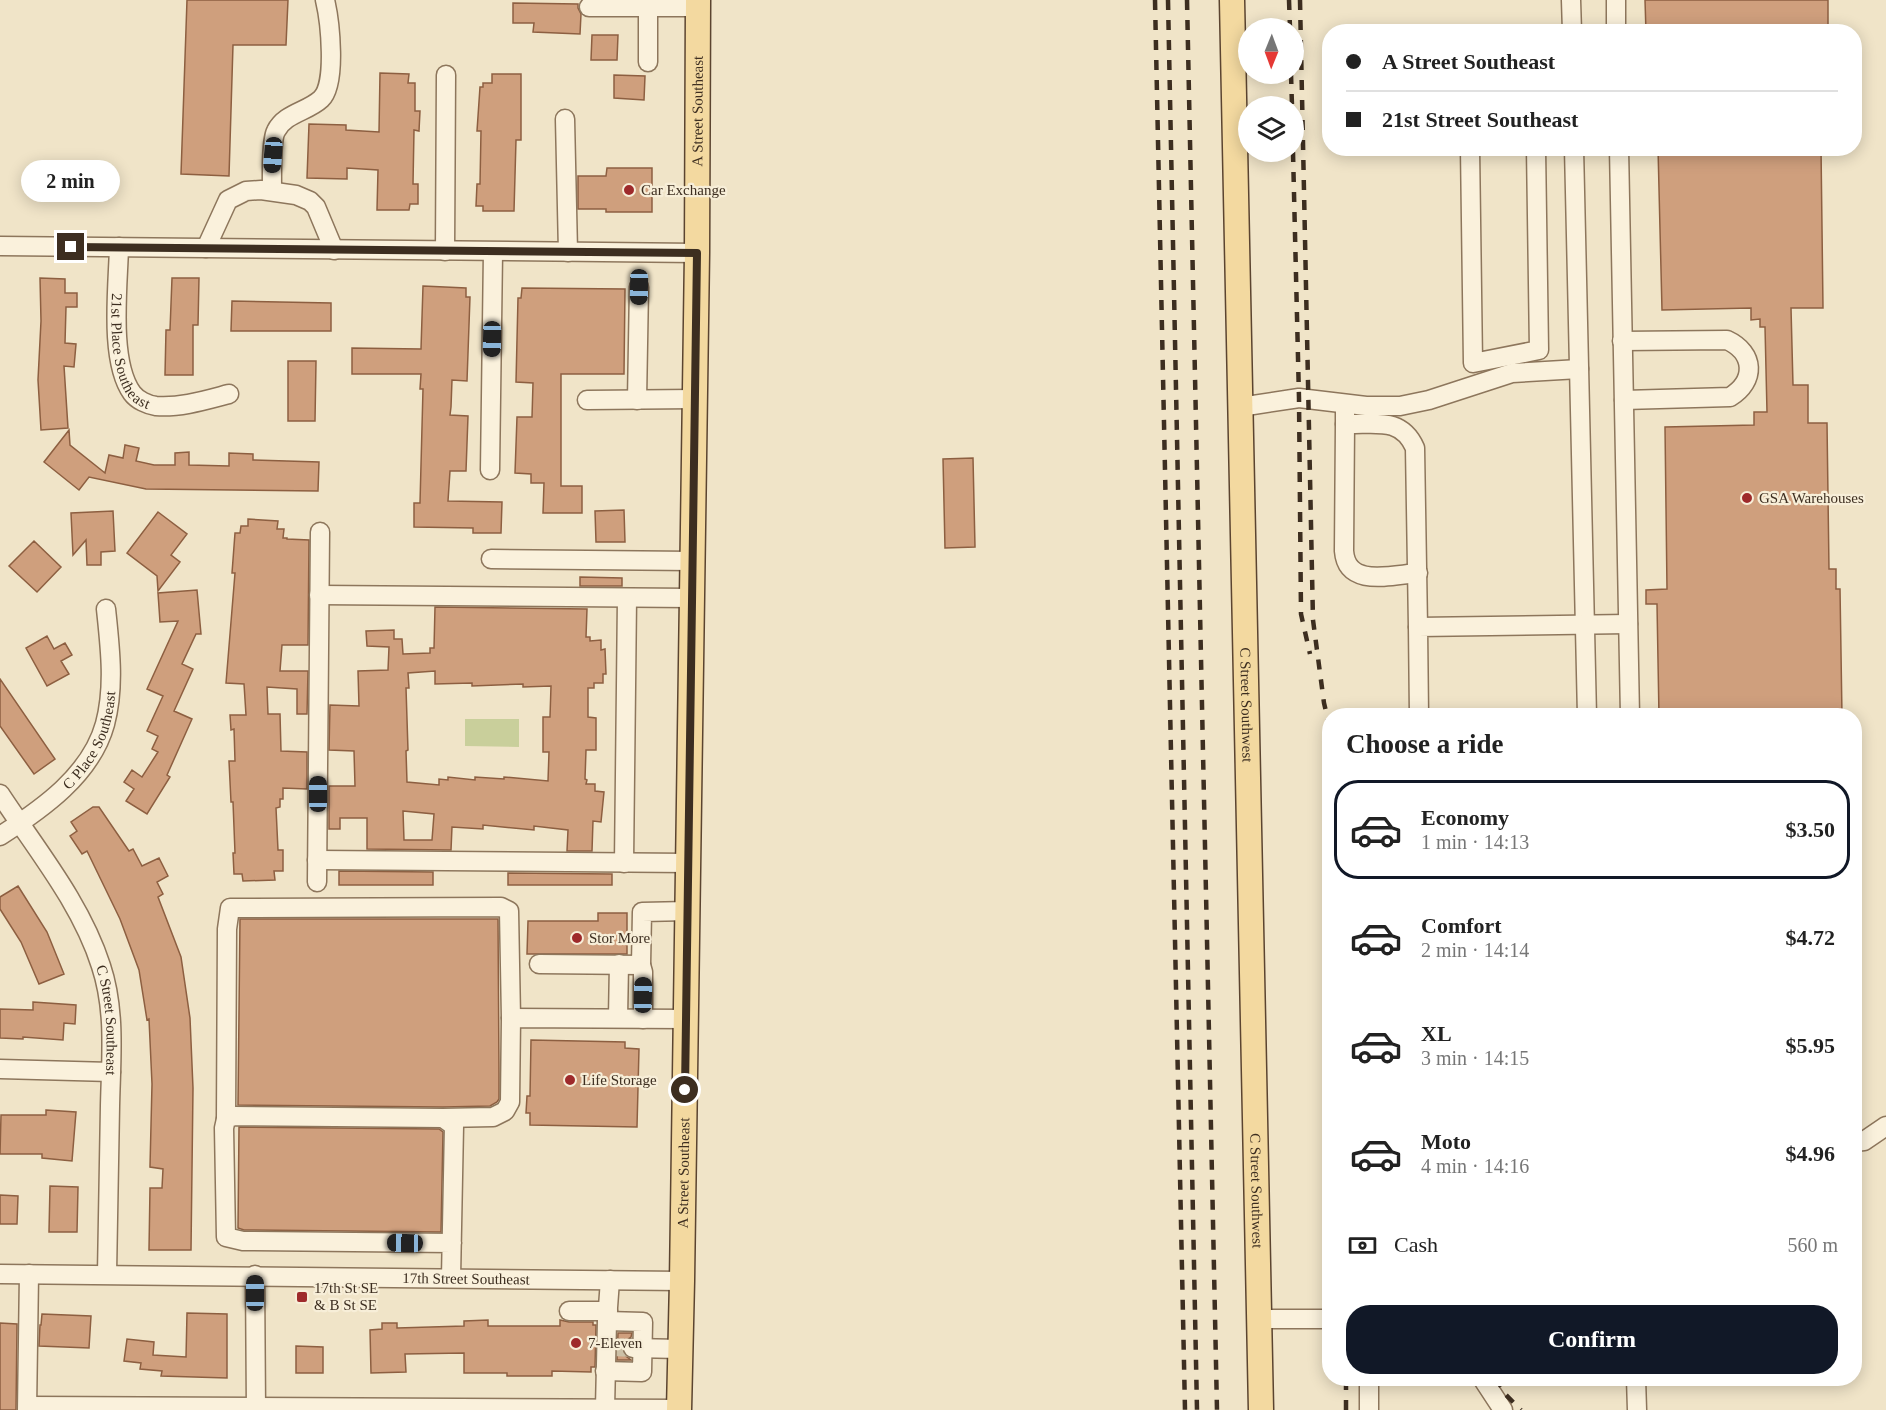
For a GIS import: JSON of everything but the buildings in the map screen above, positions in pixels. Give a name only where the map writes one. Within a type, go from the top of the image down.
[{"type":"main road","name":"C Street Southwest","points":[[1232,0],[1261,1410]]},
{"type":"main road","name":"A Street Southeast","points":[[679,1409],[693,561],[698,3]]},
{"type":"street","points":[[272,191],[275,132],[287,117],[306,109],[322,98],[331,75],[331,45],[325,0]]},
{"type":"street","points":[[1571,0],[1572,24]]},
{"type":"street","points":[[1616,0],[1616,24]]},
{"type":"street","points":[[589,7],[648,7],[698,3]]},
{"type":"street","points":[[648,7],[648,62]]},
{"type":"street","points":[[445,251],[446,75]]},
{"type":"street","points":[[566,119],[568,252]]},
{"type":"street","points":[[1470,156],[1473,363],[1539,350],[1536,156]]},
{"type":"street","points":[[1574,156],[1587,708]]},
{"type":"street","points":[[1619,156],[1630,708]]},
{"type":"street","points":[[206,248],[228,200],[246,191],[272,191],[296,195],[310,201],[316,207],[334,250]]},
{"type":"street","points":[[0,246],[697,253]]},
{"type":"street","name":"21st Place Southeast","points":[[119,248],[117,338],[120,363],[133,395],[154,406],[194,402],[229,394]]},
{"type":"street","points":[[490,470],[493,252]]},
{"type":"street","points":[[637,400],[639,287]]},
{"type":"street","points":[[1622,341],[1727,340],[1744,352],[1749,373],[1746,383],[1739,392],[1730,397],[1624,400]]},
{"type":"street","points":[[1240,407],[1299,398],[1366,406],[1400,406],[1429,400],[1512,373],[1579,369]]},
{"type":"street","points":[[587,400],[695,399]]},
{"type":"street","points":[[1345,404],[1344,551],[1348,566],[1354,572],[1369,577],[1418,573]]},
{"type":"street","points":[[1345,424],[1394,425],[1403,430],[1415,448],[1419,708]]},
{"type":"street","points":[[317,882],[320,532]]},
{"type":"street","points":[[491,560],[693,561]]},
{"type":"street","points":[[319,595],[692,598]]},
{"type":"street","points":[[624,863],[627,598]]},
{"type":"street","name":"C Place Southeast","points":[[0,836],[64,788],[86,762],[101,735],[111,685],[106,609]]},
{"type":"street","points":[[1418,627],[1628,624]]},
{"type":"street","name":"C Street Southeast","points":[[0,794],[75,909],[90,938],[108,992],[111,1016],[111,1072],[107,1274]]},
{"type":"street","points":[[317,860],[688,863]]},
{"type":"street","points":[[226,1119],[234,1116],[493,1117],[505,1111],[510,1102],[509,912],[501,907],[231,908],[227,929],[226,1119],[224,1128],[226,1237],[243,1241],[452,1243]]},
{"type":"street","points":[[643,1019],[642,912],[688,911]]},
{"type":"street","points":[[539,964],[641,964]]},
{"type":"street","points":[[618,1018],[619,964]]},
{"type":"street","points":[[511,1018],[686,1019]]},
{"type":"street","points":[[0,1069],[111,1072]]},
{"type":"street","points":[[444,1118],[454,1126],[451,1278]]},
{"type":"street","points":[[1862,1141],[1886,1126]]},
{"type":"street","name":"17th Street Southeast","points":[[0,1274],[682,1281]]},
{"type":"street","points":[[30,1274],[28,1408],[679,1409]]},
{"type":"street","points":[[255,1275],[256,1408]]},
{"type":"street","points":[[605,1408],[610,1280]]},
{"type":"street","points":[[569,1311],[643,1322],[638,1348],[642,1372],[605,1371]]},
{"type":"street","points":[[1259,1319],[1322,1319]]},
{"type":"street","points":[[638,1348],[681,1349]]},
{"type":"street","points":[[1369,1386],[1369,1410]]},
{"type":"street","points":[[1487,1386],[1503,1410]]},
{"type":"street","points":[[1636,1386],[1637,1410]]},
{"type":"green space","points":[[465,719],[519,719],[519,747],[465,746]]},
{"type":"tunnel","points":[[611,1347],[633,1348]]},
{"type":"railway","points":[[1155,0],[1185,1410]]},
{"type":"railway","points":[[1168,0],[1197,1410]]},
{"type":"railway","points":[[1187,0],[1217,1410]]},
{"type":"railway","points":[[1289,0],[1290,18]]},
{"type":"railway","points":[[1300,0],[1313,620],[1325,708]]},
{"type":"railway","points":[[1291,84],[1292,96]]},
{"type":"railway","points":[[1293,162],[1301,614],[1310,654]]},
{"type":"railway","points":[[1346,1386],[1346,1410]]},
{"type":"railway","points":[[1501,1386],[1521,1410]]},
{"type":"place","name":"Car Exchange","points":[[629,190]]},
{"type":"place","name":"GSA Warehouses","points":[[1747,498]]},
{"type":"place","name":"Stor More","points":[[577,938]]},
{"type":"place","name":"Life Storage","points":[[570,1080]]},
{"type":"place","name":"17th St SE & B St SE","points":[[302,1297]]},
{"type":"place","name":"7-Eleven","points":[[576,1343]]},
{"type":"route","points":[[71,247],[697,253],[685,1090]]}]
